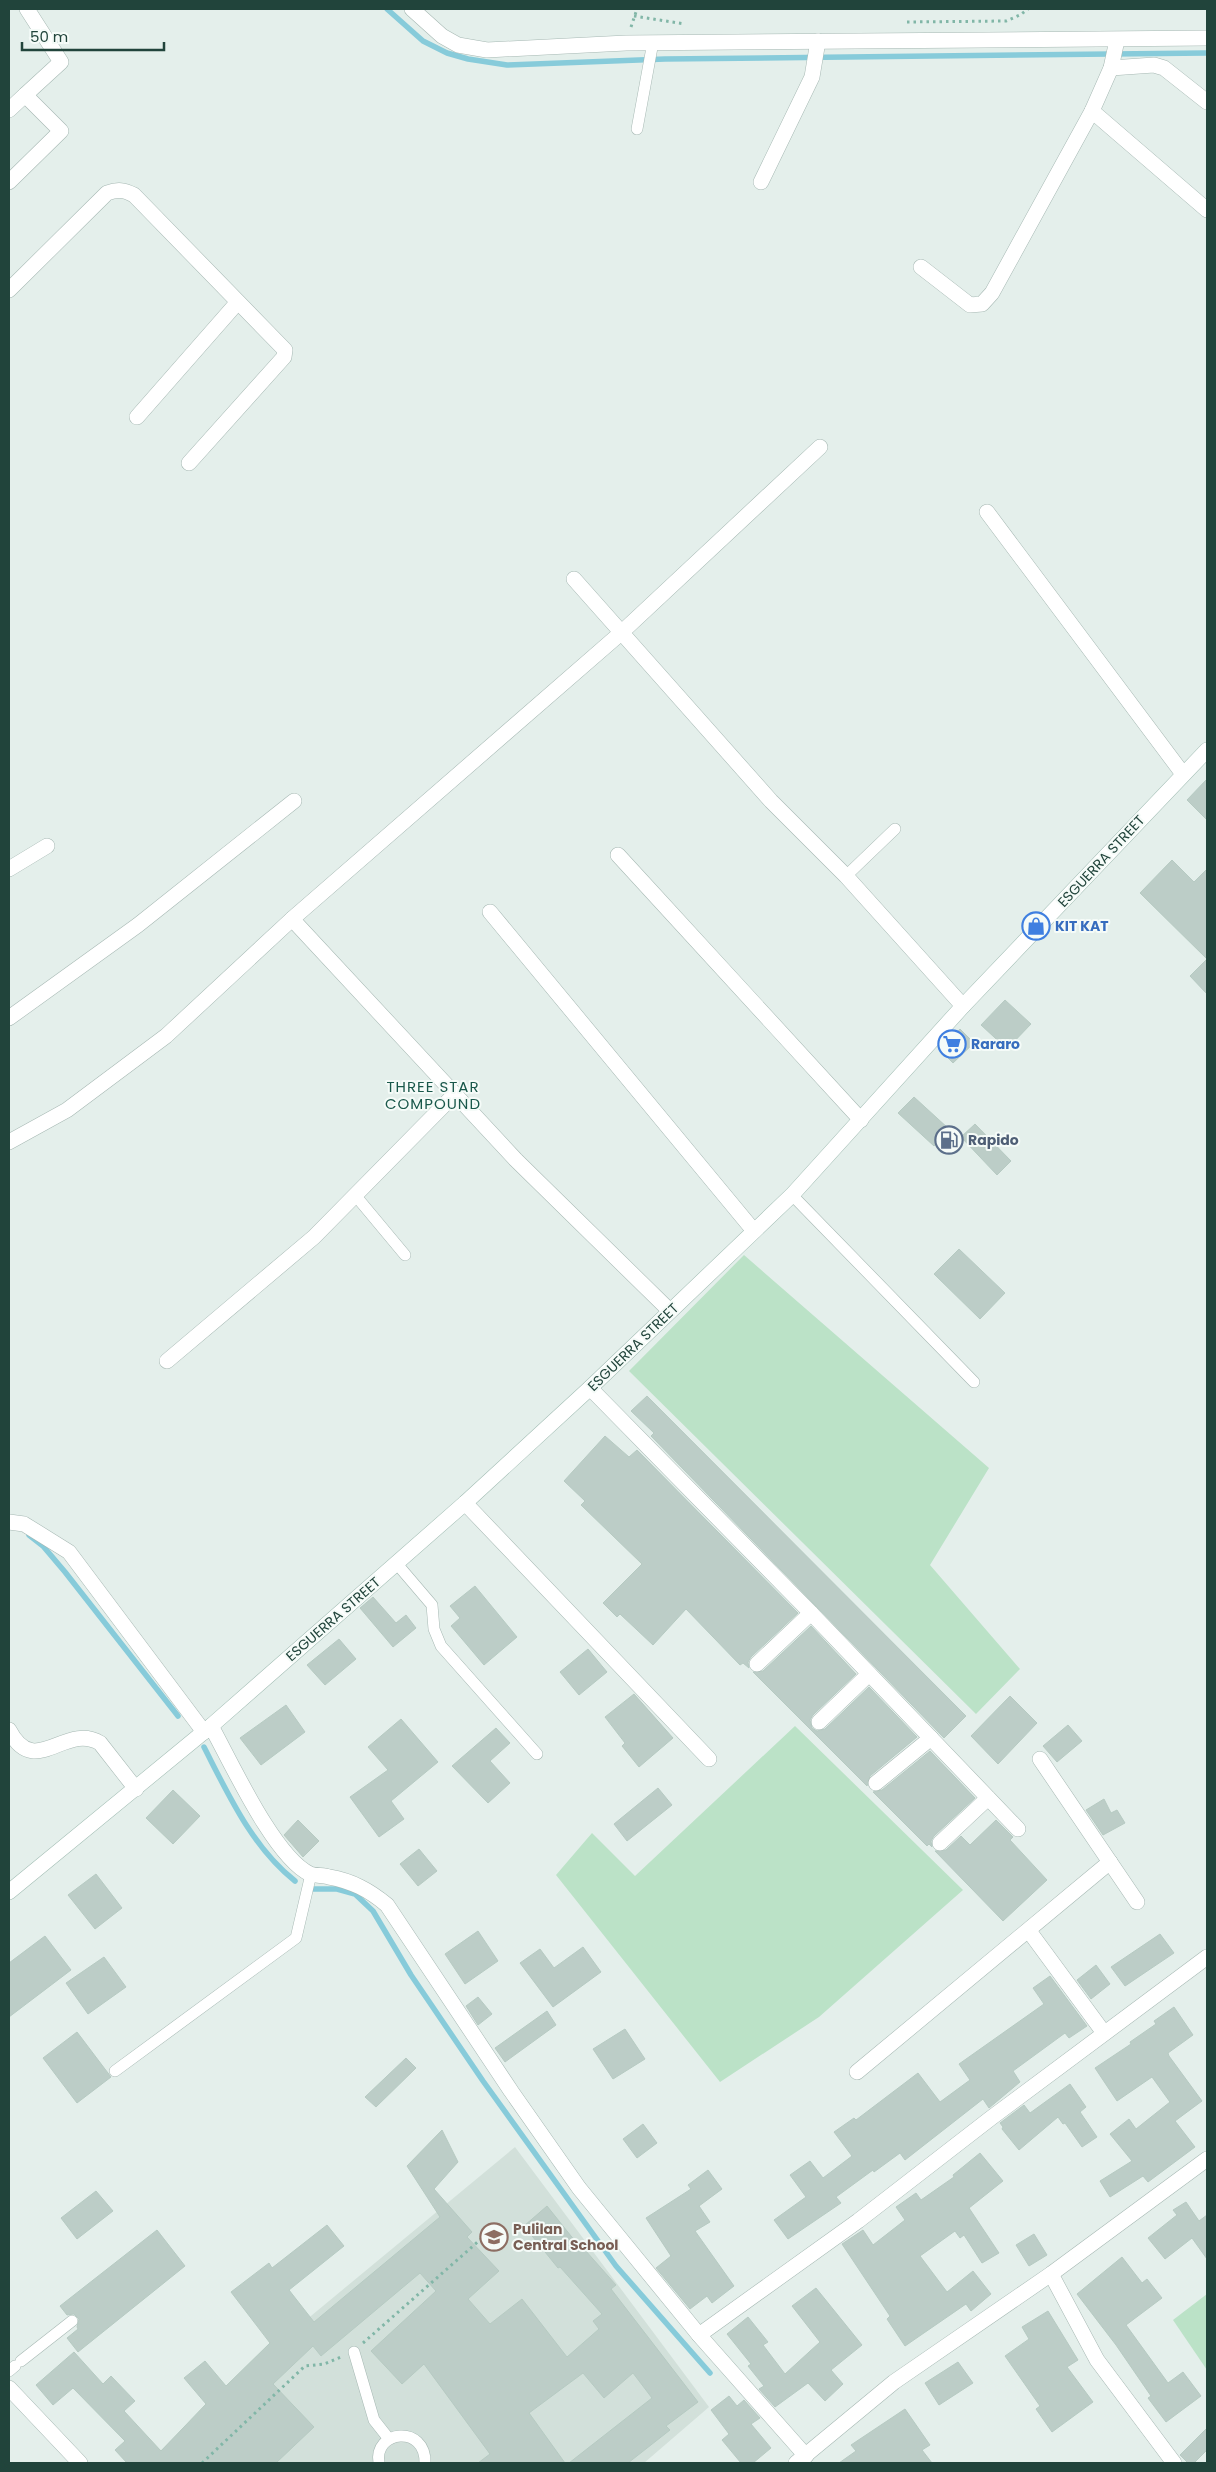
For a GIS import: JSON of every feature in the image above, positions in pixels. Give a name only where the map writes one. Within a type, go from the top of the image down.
[{"type":"street","points":[[9,110],[61,62],[27,9]]},
{"type":"street","points":[[412,9],[442,36],[458,45],[487,50],[1207,38]]},
{"type":"street","points":[[921,267],[970,305],[982,304],[992,293],[1092,111],[1112,68],[1117,40]]},
{"type":"street","points":[[761,182],[812,77],[816,65],[818,45]]},
{"type":"street","points":[[1112,68],[1154,65],[1164,68],[1207,102]]},
{"type":"street","points":[[9,182],[61,131],[25,95]]},
{"type":"street","points":[[1092,111],[1207,210]]},
{"type":"street","points":[[9,290],[107,194],[117,190],[126,190],[134,195],[237,303],[284,348],[284,357],[189,463]]},
{"type":"street","points":[[137,418],[237,303]]},
{"type":"street","points":[[9,1142],[67,1110],[166,1036],[292,919],[622,632],[820,447]]},
{"type":"street","points":[[987,512],[1183,774]]},
{"type":"street","points":[[574,579],[771,801],[846,876],[963,1006]]},
{"type":"street","name":"ESGUERRA STREET","points":[[9,1892],[208,1729],[465,1503],[670,1312],[792,1195],[963,1006],[1207,750]]},
{"type":"street","points":[[9,1018],[138,925],[294,801]]},
{"type":"street","points":[[9,868],[47,846]]},
{"type":"street","points":[[618,855],[861,1120]]},
{"type":"street","points":[[490,912],[754,1231]]},
{"type":"street","points":[[292,919],[524,1167],[670,1312]]},
{"type":"street","points":[[167,1360],[314,1237],[455,1094]]},
{"type":"street","points":[[590,1388],[811,1613],[1018,1829]]},
{"type":"street","points":[[465,1503],[709,1759]]},
{"type":"street","points":[[9,1522],[24,1524],[70,1552],[208,1729],[267,1829],[293,1860],[311,1874],[329,1876],[367,1889],[387,1905],[511,2091],[580,2188],[801,2460],[894,2382],[1051,2274],[1207,2159]]},
{"type":"street","points":[[757,1664],[811,1613]]},
{"type":"street","points":[[819,1722],[869,1674]]},
{"type":"street","points":[[9,1730],[13,1739],[22,1748],[36,1752],[77,1738],[92,1738],[100,1743],[136,1789]]},
{"type":"street","points":[[876,1783],[930,1738]]},
{"type":"street","points":[[1040,1759],[1137,1902]]},
{"type":"street","points":[[940,1843],[988,1798]]},
{"type":"street","points":[[857,2072],[1110,1862]]},
{"type":"street","points":[[1029,1931],[1104,2033]]},
{"type":"street","points":[[699,2335],[858,2221],[1104,2033],[1207,1957]]},
{"type":"street","points":[[1051,2274],[1097,2360],[1174,2463]]},
{"type":"street","points":[[9,2388],[80,2463]]},
{"type":"lane","points":[[637,128],[652,47]]},
{"type":"lane","points":[[846,876],[895,829]]},
{"type":"lane","points":[[792,1195],[974,1382]]},
{"type":"lane","points":[[355,1196],[405,1255]]},
{"type":"lane","points":[[396,1564],[432,1605],[434,1629],[441,1646],[537,1754]]},
{"type":"lane","points":[[114,2071],[296,1938],[311,1874]]},
{"type":"lane","points":[[15,2366],[72,2321]]},
{"type":"lane","points":[[354,2352],[374,2420],[389,2439]]},
{"type":"lane","points":[[379,2463],[380,2451],[389,2439],[403,2436],[416,2440],[422,2447],[426,2463]]},
{"type":"path","points":[[899,22],[1006,21],[1020,16],[1028,9]]},
{"type":"path","points":[[634,16],[695,24]]},
{"type":"path","points":[[202,2463],[305,2366],[324,2364],[354,2352],[481,2239]]},
{"type":"shaded area","name":"Pulilan Central School","points":[[515,2147],[709,2407],[644,2463],[148,2463],[285,2328],[294,2330]]},
{"type":"green space","points":[[744,1255],[989,1468],[930,1565],[1020,1669],[976,1714],[629,1371]]},
{"type":"green space","points":[[795,1726],[963,1890],[819,2017],[720,2082],[556,1875],[592,1833],[635,1876]]},
{"type":"green space","points":[[1207,2294],[1207,2370],[1173,2320]]},
{"type":"building","points":[[1207,779],[1207,820],[1187,800]]},
{"type":"building","points":[[1172,860],[1194,882],[1207,869],[1207,959],[1140,893]]},
{"type":"building","points":[[1207,959],[1207,994],[1190,976]]},
{"type":"building","points":[[1005,1000],[1031,1024],[1007,1049],[981,1025]]},
{"type":"building","points":[[960,1029],[974,1043],[953,1063],[940,1050]]},
{"type":"building","points":[[914,1097],[949,1129],[934,1146],[898,1113]]},
{"type":"building","points":[[975,1124],[1011,1161],[997,1175],[961,1137]]},
{"type":"building","points":[[959,1249],[1005,1293],[980,1319],[934,1274]]},
{"type":"building","points":[[647,1396],[966,1716],[944,1738],[651,1436],[654,1433],[631,1411]]},
{"type":"building","points":[[605,1436],[629,1457],[637,1450],[798,1613],[751,1657],[748,1662],[749,1668],[743,1663],[740,1665],[686,1609],[653,1645],[620,1614],[617,1617],[603,1603],[642,1564],[581,1505],[585,1501],[564,1481]]},
{"type":"building","points":[[475,1586],[517,1637],[484,1665],[451,1626],[460,1618],[450,1606]]},
{"type":"building","points":[[373,1597],[396,1623],[406,1615],[416,1628],[393,1647],[360,1608]]},
{"type":"building","points":[[811,1626],[856,1674],[813,1715],[810,1720],[812,1728],[817,1731],[825,1729],[869,1687],[917,1737],[870,1776],[867,1786],[753,1672],[763,1671]]},
{"type":"building","points":[[339,1639],[356,1659],[325,1685],[307,1665]]},
{"type":"building","points":[[588,1649],[607,1672],[579,1695],[560,1672]]},
{"type":"building","points":[[634,1694],[673,1738],[639,1767],[622,1746],[625,1743],[605,1717]]},
{"type":"building","points":[[1010,1696],[1037,1723],[998,1764],[971,1736]]},
{"type":"building","points":[[286,1705],[305,1732],[261,1765],[240,1738]]},
{"type":"building","points":[[401,1719],[438,1762],[391,1801],[404,1819],[379,1837],[350,1797],[388,1770],[368,1747]]},
{"type":"building","points":[[1068,1725],[1082,1741],[1057,1762],[1043,1746]]},
{"type":"building","points":[[496,1728],[510,1743],[490,1761],[510,1783],[488,1803],[452,1766]]},
{"type":"building","points":[[930,1751],[975,1798],[934,1836],[931,1841],[932,1847],[929,1844],[927,1846],[873,1792],[882,1790]]},
{"type":"building","points":[[658,1788],[672,1805],[627,1841],[614,1824]]},
{"type":"building","points":[[173,1790],[200,1816],[173,1844],[146,1818]]},
{"type":"building","points":[[1104,1799],[1111,1813],[1117,1810],[1125,1823],[1103,1835],[1086,1810]]},
{"type":"building","points":[[298,1820],[319,1841],[303,1857],[284,1835]]},
{"type":"building","points":[[996,1820],[1013,1837],[1010,1840],[1047,1880],[1003,1921],[935,1851],[946,1850],[961,1836],[970,1845]]},
{"type":"building","points":[[419,1849],[437,1871],[418,1886],[400,1864]]},
{"type":"building","points":[[96,1874],[122,1908],[95,1929],[68,1895]]},
{"type":"building","points":[[478,1931],[498,1961],[465,1984],[445,1954]]},
{"type":"building","points":[[1160,1934],[1174,1953],[1125,1986],[1111,1967]]},
{"type":"building","points":[[45,1936],[71,1970],[9,2017],[9,1963]]},
{"type":"building","points":[[583,1947],[601,1972],[553,2007],[520,1963],[540,1949],[554,1968]]},
{"type":"building","points":[[104,1957],[126,1987],[88,2014],[66,1983]]},
{"type":"building","points":[[1096,1965],[1110,1984],[1091,1999],[1077,1980]]},
{"type":"building","points":[[1050,1976],[1087,2026],[1069,2038],[1065,2033],[1013,2071],[1020,2082],[989,2108],[983,2099],[905,2160],[900,2153],[874,2172],[873,2170],[836,2197],[841,2203],[788,2239],[774,2220],[806,2197],[790,2175],[810,2161],[823,2178],[852,2156],[834,2132],[854,2118],[856,2120],[918,2073],[940,2102],[970,2080],[959,2064],[1044,2004],[1033,1988]]},
{"type":"building","points":[[478,1997],[492,2014],[478,2025],[466,2006]]},
{"type":"building","points":[[1174,2007],[1193,2035],[1168,2053],[1202,2101],[1175,2121],[1195,2147],[1148,2182],[1143,2176],[1110,2197],[1100,2181],[1132,2161],[1110,2134],[1129,2119],[1136,2129],[1170,2102],[1152,2077],[1117,2101],[1095,2068],[1131,2044],[1130,2042],[1156,2024],[1154,2021]]},
{"type":"building","points":[[547,2011],[556,2025],[505,2062],[495,2048]]},
{"type":"building","points":[[625,2029],[645,2059],[613,2079],[593,2049]]},
{"type":"building","points":[[77,2032],[111,2077],[77,2103],[43,2058]]},
{"type":"building","points":[[406,2058],[416,2068],[376,2107],[365,2097]]},
{"type":"building","points":[[1070,2084],[1086,2107],[1080,2112],[1097,2137],[1082,2147],[1065,2123],[1063,2124],[1058,2117],[1019,2150],[1002,2129],[1003,2127],[1000,2123],[1024,2105],[1030,2113]]},
{"type":"building","points":[[643,2124],[657,2143],[637,2158],[623,2139]]},
{"type":"building","points":[[442,2130],[458,2162],[434,2189],[472,2232],[467,2237],[499,2271],[468,2299],[490,2324],[522,2299],[567,2357],[599,2329],[593,2321],[602,2314],[560,2267],[558,2268],[524,2226],[547,2206],[583,2251],[585,2250],[616,2285],[611,2289],[698,2402],[666,2426],[670,2430],[628,2463],[569,2463],[652,2398],[633,2373],[604,2398],[583,2373],[529,2413],[565,2463],[478,2463],[490,2454],[424,2364],[402,2384],[371,2351],[436,2291],[420,2273],[321,2356],[313,2346],[273,2384],[314,2427],[276,2463],[127,2463],[115,2450],[125,2441],[73,2388],[53,2405],[36,2385],[74,2352],[103,2384],[111,2376],[135,2401],[124,2411],[161,2451],[206,2404],[184,2378],[205,2361],[226,2386],[270,2343],[231,2292],[269,2263],[272,2268],[327,2225],[344,2246],[289,2290],[314,2322],[440,2217],[407,2166]]},
{"type":"building","points":[[980,2153],[1003,2181],[969,2208],[999,2253],[982,2263],[964,2235],[960,2238],[955,2231],[920,2256],[947,2292],[973,2271],[991,2294],[971,2311],[966,2304],[905,2346],[887,2319],[890,2316],[842,2244],[863,2230],[873,2245],[905,2220],[896,2207],[916,2193],[921,2200],[954,2177],[953,2175]]},
{"type":"building","points":[[708,2170],[722,2189],[699,2206],[710,2222],[695,2231],[734,2286],[712,2303],[707,2296],[690,2309],[656,2268],[671,2256],[646,2218],[691,2189],[688,2185]]},
{"type":"building","points":[[96,2191],[113,2211],[77,2239],[61,2218]]},
{"type":"building","points":[[1186,2202],[1199,2221],[1207,2215],[1207,2259],[1192,2238],[1165,2259],[1148,2238],[1177,2215],[1173,2210]]},
{"type":"building","points":[[157,2230],[185,2266],[78,2352],[67,2338],[78,2329],[79,2319],[74,2314],[67,2315],[60,2306]]},
{"type":"building","points":[[1034,2234],[1047,2255],[1029,2266],[1016,2245]]},
{"type":"building","points":[[1122,2257],[1142,2283],[1147,2279],[1162,2298],[1126,2325],[1168,2383],[1183,2372],[1201,2396],[1166,2422],[1148,2398],[1151,2396],[1116,2345],[1077,2294]]},
{"type":"building","points":[[816,2288],[862,2345],[831,2370],[843,2384],[825,2401],[808,2383],[775,2407],[759,2389],[764,2386],[748,2366],[751,2364],[727,2334],[748,2317],[768,2342],[763,2345],[785,2374],[820,2342],[792,2306]]},
{"type":"building","points":[[1048,2311],[1078,2360],[1067,2367],[1093,2402],[1052,2432],[1036,2409],[1040,2406],[1005,2356],[1029,2339],[1022,2327]]},
{"type":"building","points":[[958,2362],[973,2383],[939,2405],[925,2383]]},
{"type":"building","points":[[729,2396],[737,2406],[744,2400],[760,2418],[751,2424],[771,2448],[753,2463],[741,2463],[722,2440],[729,2434],[711,2410]]},
{"type":"building","points":[[905,2409],[930,2445],[922,2450],[932,2463],[839,2463],[856,2451],[851,2445]]},
{"type":"building","points":[[1207,2428],[1207,2450],[1194,2463],[1188,2463],[1180,2455]]},
{"type":"waterway","points":[[387,9],[423,41],[447,53],[468,59],[507,65],[665,59],[1207,53]]},
{"type":"waterway","points":[[29,1535],[43,1546],[65,1572],[178,1716]]},
{"type":"waterway","points":[[204,1747],[242,1819],[266,1852],[295,1881]]},
{"type":"waterway","points":[[313,1889],[337,1889],[355,1894],[373,1911],[411,1975],[483,2081],[616,2266],[710,2373]]},
{"type":"place","name":"KIT KAT","points":[[1036,926]]},
{"type":"place","name":"Rararo","points":[[952,1044]]},
{"type":"place","name":"Rapido","points":[[949,1140]]},
{"type":"place","name":"Pulilan Central School","points":[[494,2237]]},
{"type":"district","name":"THREE STAR COMPOUND","points":[[433,1096]]}]
